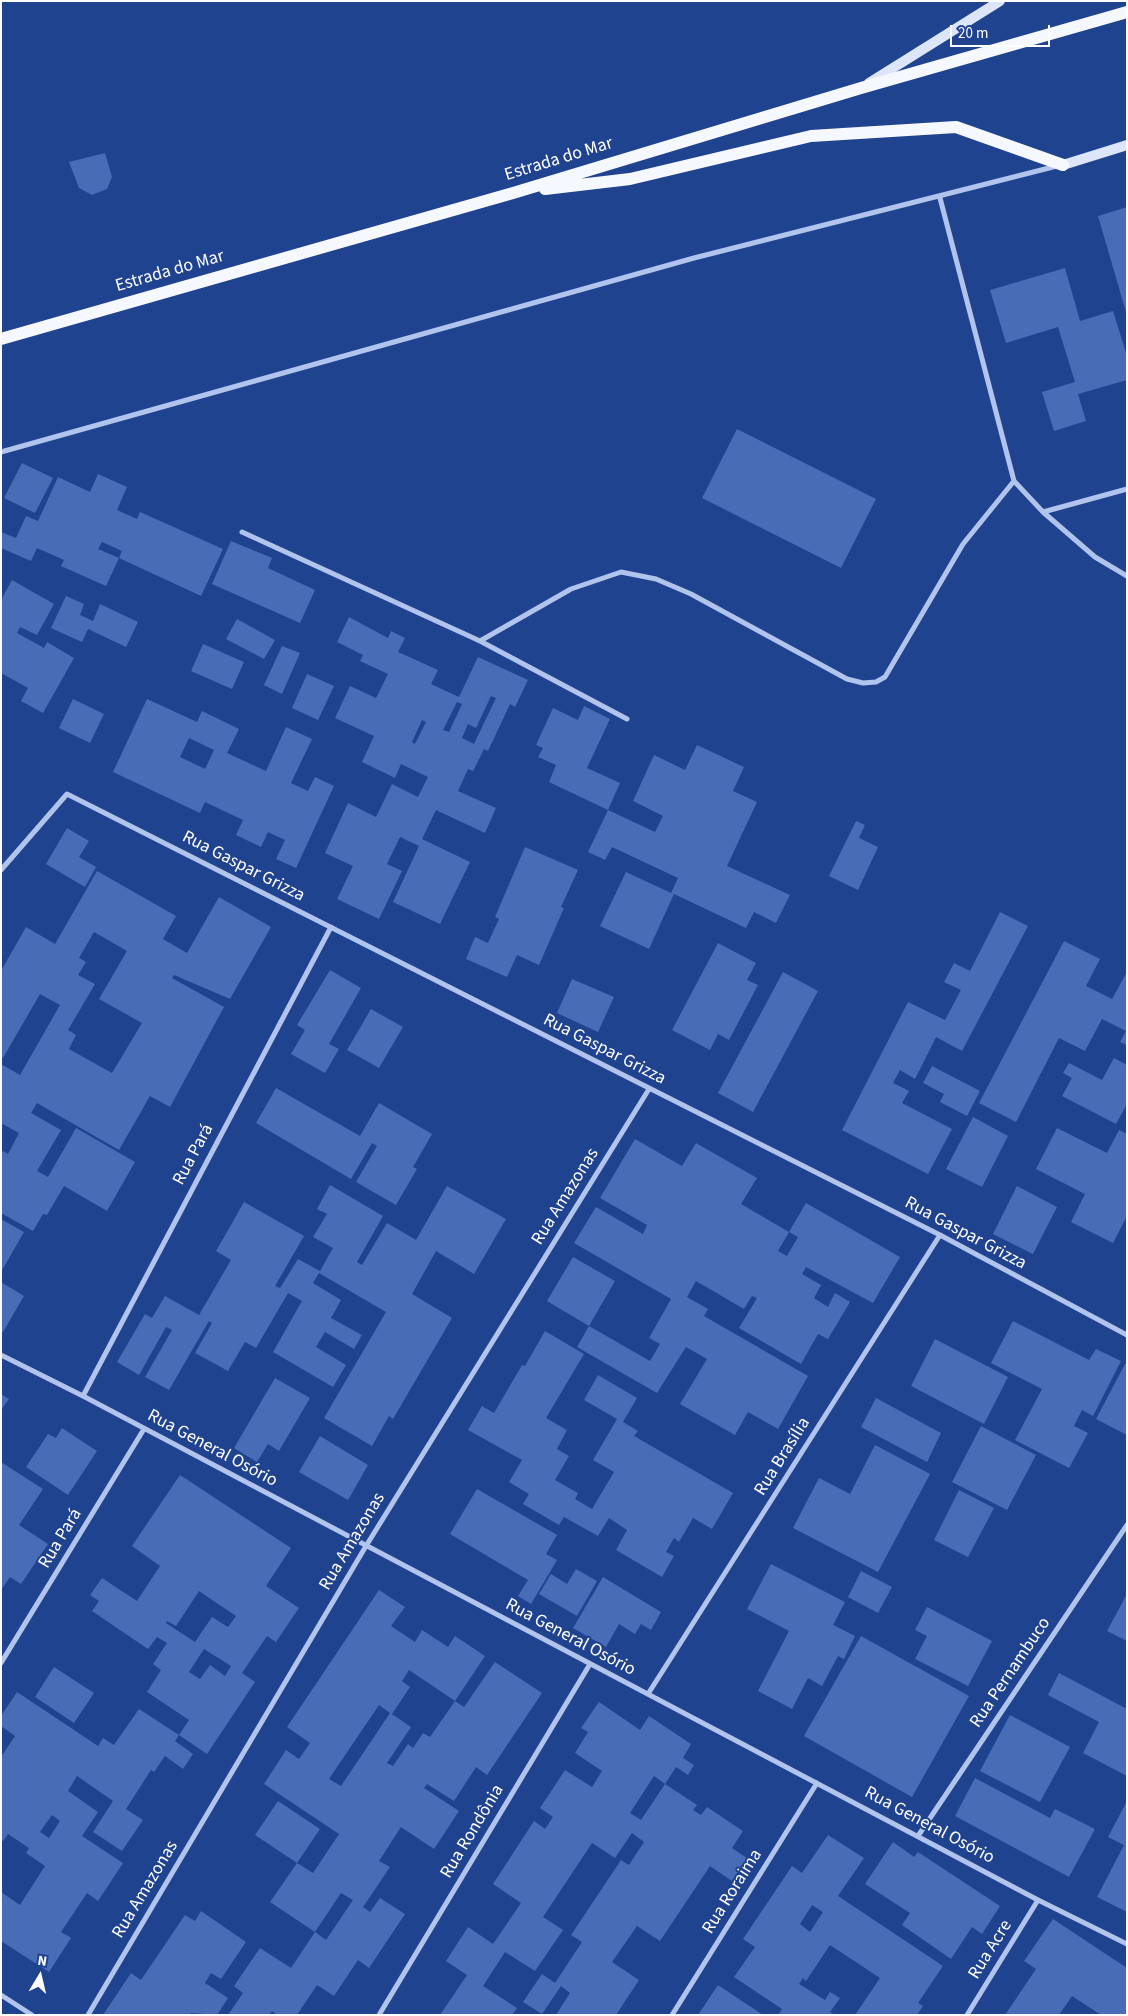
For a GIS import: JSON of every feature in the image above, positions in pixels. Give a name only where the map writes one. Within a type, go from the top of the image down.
[{"type":"main road","points":[[861,88],[1000,1]]},
{"type":"main road","name":"Estrada do Mar","points":[[1,338],[513,193],[861,88],[1127,12]]},
{"type":"main road","points":[[513,193],[630,179],[811,136],[956,127],[1063,165],[1127,145]]},
{"type":"street","points":[[1,452],[694,258],[871,212],[940,198],[1063,165]]},
{"type":"street","points":[[940,198],[1014,481],[1043,512],[1095,557],[1127,576]]},
{"type":"street","points":[[480,640],[571,589],[621,572],[656,579],[691,594],[847,679],[863,683],[876,682],[885,677],[963,544],[1014,481]]},
{"type":"street","points":[[1043,512],[1127,489]]},
{"type":"street","points":[[242,532],[480,640],[627,719]]},
{"type":"street","name":"Rua Gaspar Grizza","points":[[1,870],[67,794],[940,1235],[1127,1335]]},
{"type":"street","name":"Rua Pará","points":[[83,1396],[330,927]]},
{"type":"street","name":"Rua Amazonas","points":[[88,2015],[366,1546],[650,1088]]},
{"type":"street","name":"Rua Brasília","points":[[648,1694],[940,1235]]},
{"type":"street","name":"Rua General Osório","points":[[1,1355],[83,1396],[1038,1900],[1127,1944]]},
{"type":"street","name":"Rua Pará","points":[[1,1663],[144,1429]]},
{"type":"street","name":"Rua Pernambuco","points":[[918,1836],[1127,1525]]},
{"type":"street","name":"Rua Rondônia","points":[[379,2015],[590,1664]]},
{"type":"street","name":"Rua Roraima","points":[[672,2015],[818,1783]]},
{"type":"street","name":"Rua Acre","points":[[967,2015],[1038,1900]]},
{"type":"street","points":[[1,1995],[32,2015]]},
{"type":"building","points":[[105,153],[112,177],[107,189],[92,195],[79,188],[69,162]]},
{"type":"building","points":[[1127,207],[1127,312],[1126,312],[1098,216]]},
{"type":"building","points":[[1065,268],[1080,321],[1113,311],[1127,356],[1127,380],[1078,394],[1086,421],[1054,431],[1042,392],[1075,382],[1058,327],[1006,343],[990,290]]},
{"type":"building","points":[[737,429],[876,499],[841,568],[702,498]]},
{"type":"building","points":[[22,463],[53,478],[35,513],[4,498]]},
{"type":"building","points":[[98,474],[127,487],[117,510],[137,519],[140,512],[223,549],[201,596],[119,558],[106,586],[61,566],[64,560],[37,548],[31,561],[1,548],[1,532],[16,538],[26,516],[38,521],[58,477],[90,492]],"holes":[[[102,542],[122,551],[119,558],[98,549]]]},
{"type":"building","points":[[231,541],[272,558],[268,568],[315,590],[300,623],[212,584]]},
{"type":"building","points":[[12,580],[54,604],[37,635],[20,627],[17,633],[44,648],[47,642],[74,658],[43,713],[21,701],[28,688],[1,673],[1,600]]},
{"type":"building","points":[[66,596],[84,604],[80,615],[93,621],[100,604],[138,622],[126,647],[88,629],[82,642],[51,628]]},
{"type":"building","points":[[349,617],[388,638],[391,631],[405,638],[398,652],[438,670],[431,684],[459,697],[478,657],[528,680],[515,707],[510,704],[488,751],[484,749],[473,771],[468,769],[458,791],[496,808],[485,833],[436,810],[422,839],[470,862],[440,924],[393,902],[419,846],[400,837],[387,864],[402,871],[379,919],[337,899],[353,866],[325,853],[348,803],[376,817],[392,784],[418,797],[428,777],[401,764],[395,778],[362,762],[374,736],[335,718],[350,686],[376,698],[388,674],[360,661],[363,655],[337,642]],"holes":[[[491,696],[496,698],[474,744],[462,738],[468,724],[476,728]],[[457,702],[462,704],[449,732],[443,730]],[[422,720],[426,722],[415,744],[412,742]]]},
{"type":"building","points":[[237,619],[275,640],[264,659],[226,639]]},
{"type":"building","points":[[203,644],[244,662],[232,689],[191,671]]},
{"type":"building","points":[[282,646],[300,653],[282,694],[264,685]]},
{"type":"building","points":[[307,674],[334,686],[318,720],[292,708]]},
{"type":"building","points":[[73,699],[104,714],[90,743],[59,728]]},
{"type":"building","points":[[147,699],[197,722],[202,711],[239,729],[227,753],[266,771],[286,727],[312,739],[291,783],[308,791],[315,777],[334,786],[296,868],[276,859],[285,840],[268,832],[261,847],[236,835],[243,820],[205,802],[200,813],[113,772]],"holes":[[[189,738],[214,750],[205,769],[180,757]]]},
{"type":"building","points":[[584,706],[610,719],[587,768],[620,783],[608,810],[549,782],[556,765],[538,757],[543,748],[536,745],[553,708],[578,720]]},
{"type":"building","points":[[697,745],[744,767],[733,791],[757,802],[727,866],[790,895],[776,923],[754,912],[746,928],[674,894],[649,949],[600,926],[626,872],[671,893],[678,878],[612,847],[605,860],[588,852],[608,810],[655,832],[663,816],[633,801],[654,755],[685,770]]},
{"type":"building","points":[[856,821],[865,825],[859,838],[878,847],[858,890],[829,876]]},
{"type":"building","points":[[67,828],[89,841],[79,857],[96,867],[85,887],[46,864]]},
{"type":"building","points":[[525,847],[578,870],[561,907],[564,908],[539,965],[517,955],[507,977],[466,959],[475,937],[488,943],[499,919],[495,917]]},
{"type":"building","points":[[97,871],[176,916],[163,939],[187,953],[219,897],[271,927],[230,999],[174,975],[172,978],[224,1007],[170,1107],[150,1096],[119,1150],[37,1103],[31,1113],[61,1130],[37,1171],[48,1177],[76,1128],[135,1162],[107,1211],[64,1186],[47,1215],[43,1214],[33,1231],[1,1213],[1,1153],[3,1151],[8,1154],[19,1133],[1,1123],[1,1064],[20,1075],[60,1005],[40,994],[3,1058],[1,1057],[1,971],[26,927],[55,944]],"holes":[[[94,932],[127,951],[99,999],[142,1023],[112,1073],[69,1049],[76,1035],[68,1030],[95,984],[78,975],[86,962],[79,958]]]},
{"type":"building","points":[[1000,912],[1028,926],[962,1051],[936,1037],[915,1079],[900,1070],[893,1083],[909,1091],[902,1103],[952,1129],[928,1174],[842,1130],[908,1002],[945,1020],[961,990],[944,982],[954,963],[970,971]]},
{"type":"building","points":[[1064,941],[1100,959],[1086,986],[1112,999],[1127,972],[1127,1045],[1120,1042],[1126,1031],[1102,1019],[1085,1051],[1059,1038],[1016,1122],[979,1103]]},
{"type":"building","points":[[718,943],[756,963],[747,980],[758,985],[729,1040],[718,1034],[710,1050],[672,1030]]},
{"type":"building","points":[[330,970],[361,988],[329,1044],[339,1049],[325,1073],[291,1054],[305,1030],[297,1025]]},
{"type":"building","points":[[783,972],[818,991],[753,1112],[718,1093]]},
{"type":"building","points":[[572,979],[614,997],[598,1032],[557,1013]]},
{"type":"building","points":[[371,1009],[403,1027],[379,1068],[347,1050]]},
{"type":"building","points":[[1114,1058],[1127,1065],[1127,1104],[1116,1124],[1062,1096],[1072,1078],[1063,1073],[1069,1063],[1102,1080]]},
{"type":"building","points":[[932,1066],[980,1091],[967,1116],[940,1102],[944,1094],[923,1083]]},
{"type":"building","points":[[276,1088],[360,1136],[379,1103],[432,1134],[413,1167],[417,1169],[396,1205],[356,1182],[377,1146],[372,1143],[351,1179],[256,1123]]},
{"type":"building","points":[[973,1117],[1008,1136],[982,1187],[946,1169]]},
{"type":"building","points":[[1057,1128],[1107,1153],[1119,1130],[1127,1134],[1127,1216],[1113,1243],[1071,1222],[1085,1194],[1036,1169]]},
{"type":"building","points":[[635,1139],[682,1166],[696,1143],[757,1178],[741,1204],[789,1232],[806,1203],[900,1257],[873,1303],[806,1267],[802,1274],[821,1285],[814,1298],[828,1307],[835,1293],[850,1302],[828,1339],[818,1334],[801,1364],[739,1328],[757,1298],[752,1296],[744,1309],[696,1281],[687,1297],[708,1309],[704,1316],[808,1376],[778,1429],[748,1412],[735,1435],[680,1404],[707,1359],[686,1347],[657,1393],[577,1347],[589,1326],[650,1361],[660,1344],[649,1338],[671,1299],[574,1243],[596,1207],[643,1234],[647,1225],[600,1198]],"holes":[[[789,1232],[798,1237],[787,1256],[778,1251]]]},
{"type":"building","points":[[330,1185],[383,1216],[357,1262],[362,1265],[387,1223],[416,1240],[447,1186],[506,1219],[474,1274],[436,1251],[412,1294],[452,1318],[393,1419],[389,1416],[372,1446],[324,1418],[386,1312],[319,1273],[313,1283],[341,1300],[331,1318],[362,1335],[354,1349],[325,1332],[316,1347],[346,1365],[333,1387],[273,1352],[302,1301],[288,1293],[256,1348],[245,1342],[228,1371],[195,1353],[212,1323],[209,1321],[169,1390],[145,1377],[172,1330],[166,1327],[139,1375],[117,1362],[145,1314],[152,1318],[165,1296],[199,1315],[231,1260],[216,1251],[244,1202],[304,1236],[275,1286],[280,1288],[298,1259],[320,1271],[333,1248],[313,1237],[327,1214],[317,1209]]},
{"type":"building","points":[[1017,1186],[1057,1207],[1033,1254],[993,1234]]},
{"type":"building","points":[[1,1219],[24,1232],[1,1272]]},
{"type":"building","points":[[573,1257],[615,1281],[589,1326],[547,1301]]},
{"type":"building","points":[[1,1282],[24,1296],[3,1332],[1,1331]]},
{"type":"building","points":[[1013,1321],[1089,1360],[1096,1349],[1121,1361],[1093,1416],[1082,1410],[1074,1426],[1088,1433],[1069,1468],[1015,1440],[1042,1389],[991,1363]]},
{"type":"building","points":[[545,1331],[584,1354],[546,1418],[567,1430],[557,1449],[569,1456],[555,1480],[578,1493],[575,1499],[592,1509],[614,1472],[593,1460],[617,1419],[584,1400],[598,1375],[637,1398],[623,1422],[638,1431],[634,1436],[733,1493],[712,1529],[693,1518],[679,1542],[674,1538],[666,1552],[674,1556],[662,1577],[616,1550],[627,1530],[609,1518],[598,1536],[564,1517],[559,1525],[523,1504],[529,1494],[509,1482],[522,1460],[468,1430],[482,1406],[494,1413],[522,1365],[525,1366]]},
{"type":"building","points":[[935,1339],[1008,1377],[984,1424],[911,1386]]},
{"type":"building","points":[[1125,1364],[1127,1365],[1127,1435],[1096,1419]]},
{"type":"building","points":[[275,1378],[310,1398],[279,1451],[268,1444],[257,1462],[234,1448]]},
{"type":"building","points":[[1,1394],[9,1399],[1,1410]]},
{"type":"building","points":[[876,1398],[941,1433],[927,1462],[861,1427]]},
{"type":"building","points":[[981,1426],[1036,1455],[1007,1510],[952,1482]]},
{"type":"building","points":[[62,1428],[97,1451],[68,1495],[26,1467],[48,1434],[56,1438]]},
{"type":"building","points":[[320,1436],[368,1465],[348,1500],[299,1472]]},
{"type":"building","points":[[875,1445],[930,1474],[878,1572],[793,1528],[819,1478],[850,1494]]},
{"type":"building","points":[[1,1462],[43,1489],[19,1525],[48,1544],[21,1584],[10,1577],[1,1590]]},
{"type":"building","points":[[180,1475],[291,1548],[266,1586],[299,1608],[276,1642],[267,1636],[242,1673],[255,1682],[207,1754],[179,1735],[189,1720],[147,1692],[161,1670],[153,1664],[167,1643],[157,1637],[148,1649],[92,1611],[99,1601],[90,1595],[102,1578],[137,1601],[160,1566],[132,1546]],"holes":[[[199,1591],[236,1616],[228,1627],[212,1617],[195,1642],[166,1623],[167,1621],[176,1626]],[[204,1649],[231,1666],[225,1676],[210,1665],[200,1679],[189,1672]]]},
{"type":"building","points":[[477,1489],[557,1535],[546,1554],[557,1560],[531,1604],[518,1596],[528,1580],[450,1534]]},
{"type":"building","points":[[959,1490],[994,1508],[968,1557],[934,1540]]},
{"type":"building","points":[[771,1564],[845,1602],[833,1625],[855,1636],[844,1659],[838,1656],[822,1686],[808,1678],[792,1709],[758,1691],[789,1631],[747,1609]]},
{"type":"building","points":[[576,1569],[597,1581],[577,1616],[539,1594],[551,1574],[567,1584]]},
{"type":"building","points":[[861,1571],[892,1587],[878,1613],[848,1597]]},
{"type":"building","points":[[603,1577],[661,1612],[651,1630],[641,1624],[635,1634],[619,1624],[606,1647],[573,1628]]},
{"type":"building","points":[[379,1590],[405,1607],[391,1626],[415,1642],[422,1630],[448,1647],[455,1636],[485,1656],[455,1701],[464,1707],[495,1662],[542,1693],[487,1775],[476,1767],[454,1801],[427,1784],[424,1788],[459,1811],[434,1849],[401,1827],[379,1861],[390,1867],[363,1907],[370,1912],[380,1898],[405,1914],[369,1968],[358,1960],[334,1996],[317,1985],[297,2015],[277,2015],[272,2011],[269,2015],[228,2015],[243,1993],[234,1986],[260,1948],[291,1968],[315,1932],[270,1902],[297,1863],[313,1873],[339,1834],[264,1784],[286,1750],[299,1759],[310,1743],[287,1727]],"holes":[[[409,1670],[455,1701],[430,1737],[423,1733],[413,1748],[408,1744],[393,1766],[387,1763],[411,1727],[392,1714],[410,1687],[402,1681]],[[379,1705],[390,1713],[341,1786],[329,1779]],[[341,1893],[353,1900],[326,1940],[315,1932]]]},
{"type":"building","points":[[1127,1594],[1127,1641],[1107,1631]]},
{"type":"building","points":[[927,1607],[992,1641],[968,1686],[915,1659],[927,1636],[915,1630]]},
{"type":"building","points":[[861,1636],[969,1696],[912,1797],[804,1736]]},
{"type":"building","points":[[54,1667],[94,1693],[74,1723],[35,1697]]},
{"type":"building","points":[[1059,1673],[1127,1709],[1127,1776],[1083,1753],[1099,1722],[1048,1695]]},
{"type":"building","points":[[17,1692],[98,1746],[103,1738],[114,1745],[139,1709],[179,1735],[175,1741],[193,1754],[183,1769],[165,1756],[154,1772],[151,1770],[126,1809],[143,1820],[122,1851],[93,1832],[113,1801],[77,1776],[68,1791],[98,1812],[82,1836],[123,1863],[98,1901],[87,1893],[61,1932],[71,1938],[49,1972],[1,1941],[1,1892],[20,1905],[45,1866],[26,1853],[29,1848],[8,1834],[3,1841],[1,1840],[1,1757],[15,1736],[1,1726],[1,1716]],"holes":[[[52,1815],[60,1821],[49,1838],[40,1832]]]},
{"type":"building","points":[[599,1702],[640,1730],[649,1716],[691,1744],[683,1758],[694,1765],[688,1775],[676,1767],[665,1784],[697,1805],[693,1810],[701,1815],[707,1807],[743,1831],[732,1848],[747,1858],[732,1881],[710,1866],[660,1941],[637,1926],[612,1962],[639,1980],[616,2015],[556,2015],[570,1993],[561,1986],[542,2014],[523,2002],[542,1974],[555,1983],[582,1942],[571,1935],[621,1860],[629,1865],[644,1842],[632,1833],[615,1858],[592,1843],[543,1917],[563,1930],[535,1971],[505,1952],[483,1986],[517,2008],[512,2015],[440,2015],[467,1975],[446,1961],[468,1927],[493,1944],[521,1903],[493,1884],[534,1821],[545,1829],[553,1817],[540,1808],[565,1770],[592,1787],[602,1771],[575,1753],[588,1732],[581,1728]],"holes":[[[654,1776],[665,1784],[641,1820],[630,1813]]]},
{"type":"building","points":[[1010,1715],[1070,1747],[1040,1802],[980,1771]]},
{"type":"building","points":[[975,1778],[1050,1818],[1055,1809],[1095,1829],[1069,1877],[955,1816]]},
{"type":"building","points":[[278,1801],[320,1829],[297,1863],[255,1835]]},
{"type":"building","points":[[1127,1801],[1127,1912],[1097,1897],[1124,1845],[1108,1837]]},
{"type":"building","points":[[828,1835],[864,1858],[838,1896],[943,1966],[918,2003],[923,2006],[917,2015],[855,2015],[880,1978],[830,1945],[806,1981],[803,1978],[799,1984],[825,2000],[830,1992],[840,1998],[830,2012],[834,2015],[778,2015],[782,2009],[734,1977],[755,1947],[743,1939],[792,1866],[802,1873]],"holes":[[[812,1905],[823,1912],[810,1932],[800,1924]]]},
{"type":"building","points":[[893,1842],[914,1857],[918,1852],[1000,1906],[982,1934],[972,1927],[951,1959],[902,1925],[910,1913],[865,1884]]},
{"type":"building","points":[[201,1911],[246,1942],[221,1979],[211,1973],[205,1983],[228,1998],[217,2015],[191,2013],[190,2015],[103,2015],[131,1973],[141,1980],[185,1915],[195,1921]]},
{"type":"building","points":[[1053,1919],[1127,1968],[1127,2015],[1101,2015],[1072,1996],[1059,2015],[1005,2015],[1036,1969],[1024,1961]]},
{"type":"building","points":[[718,1985],[763,2015],[698,2015]]}]
